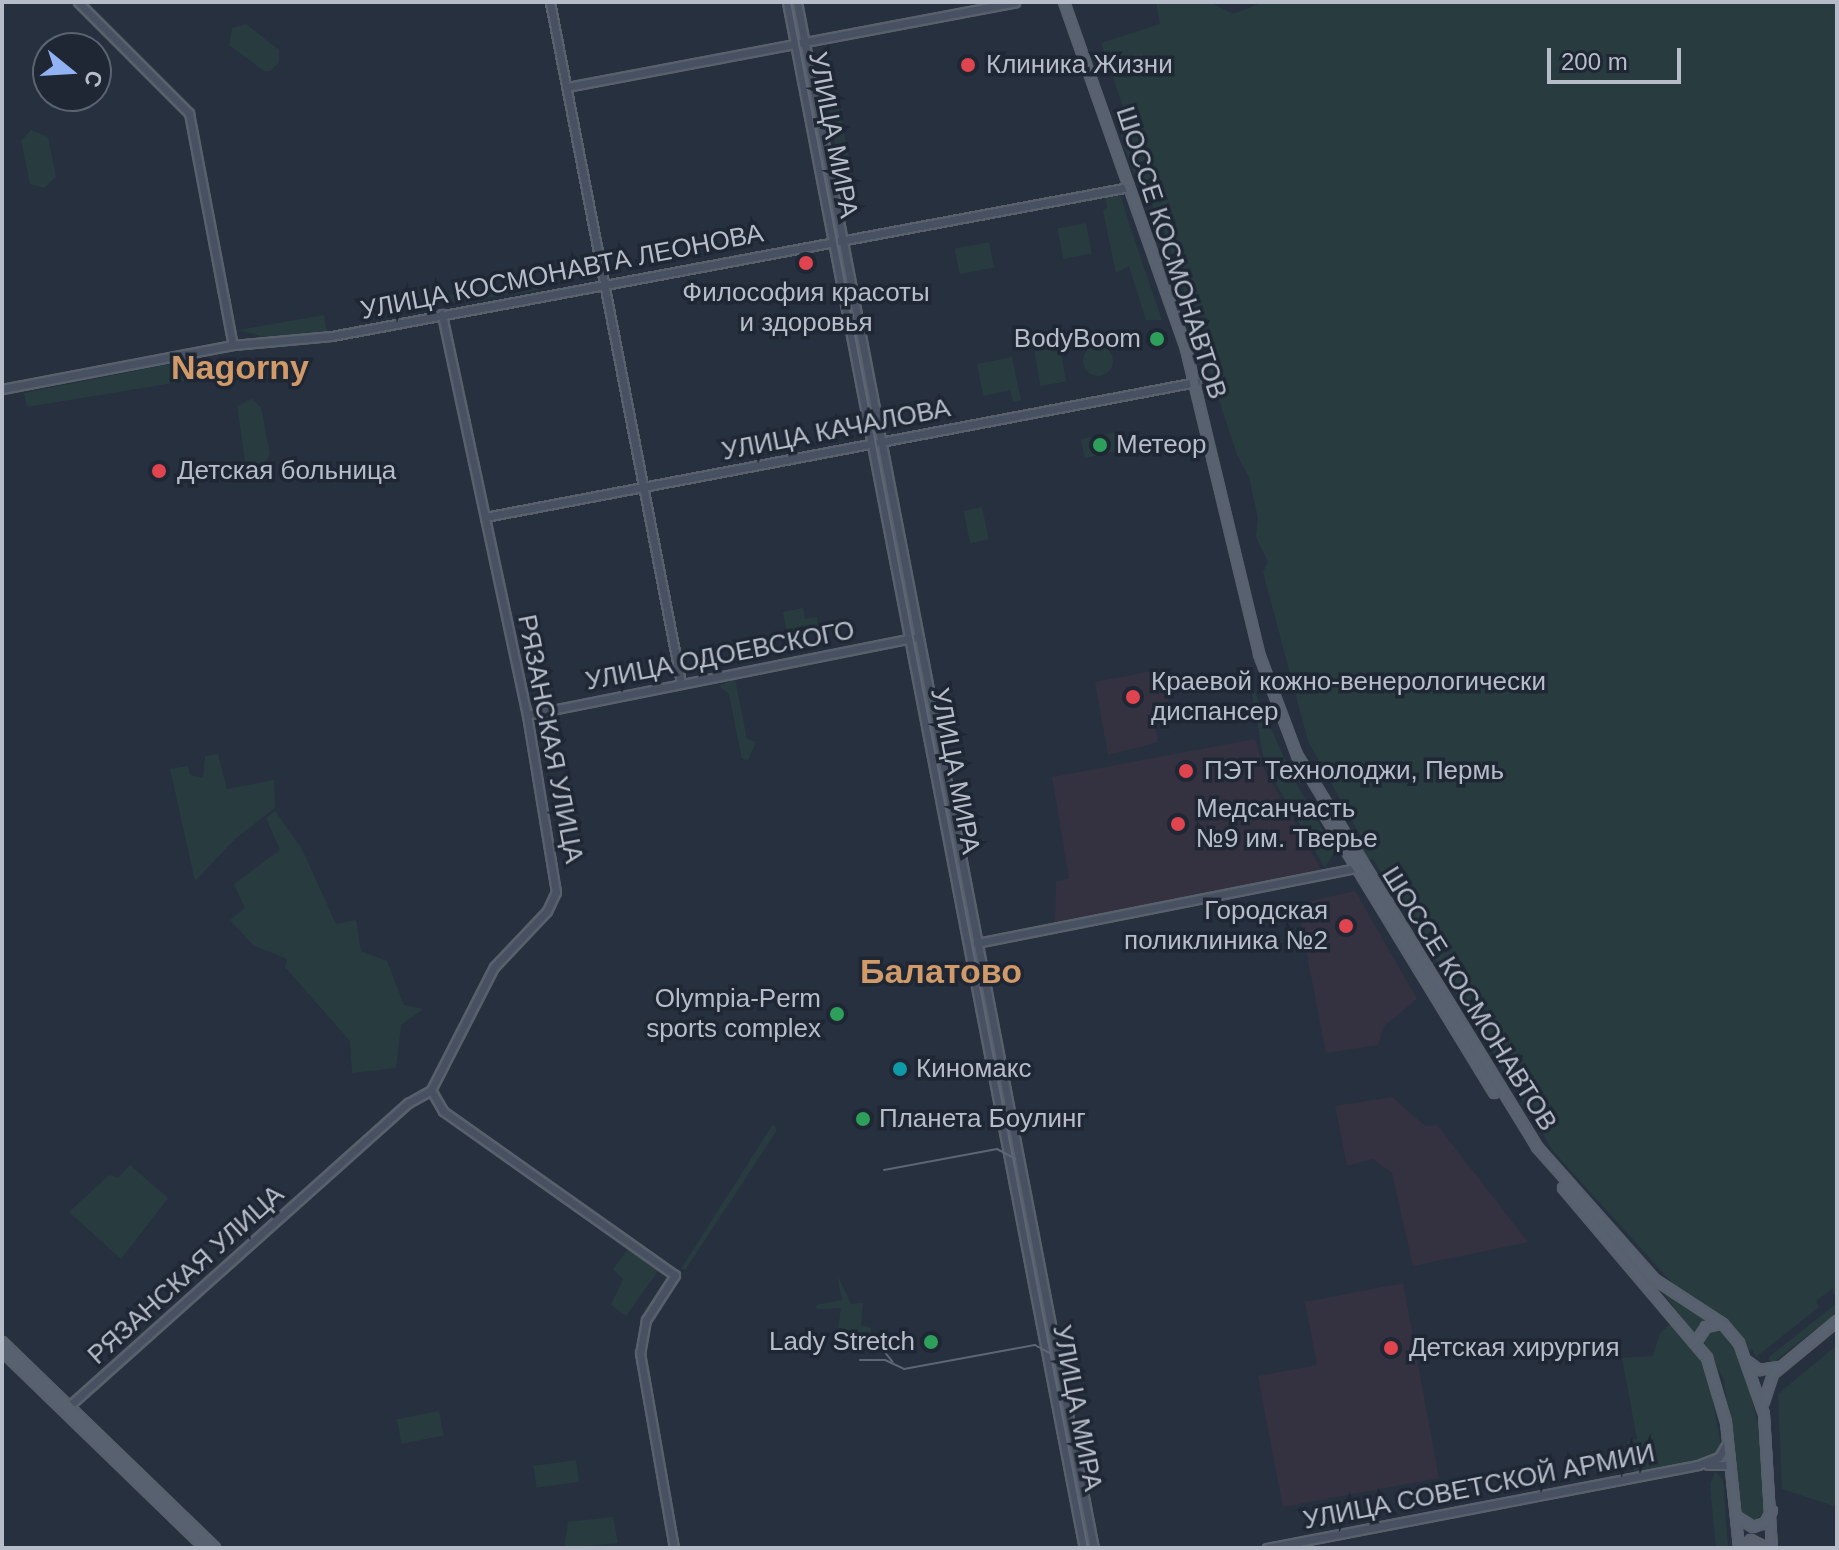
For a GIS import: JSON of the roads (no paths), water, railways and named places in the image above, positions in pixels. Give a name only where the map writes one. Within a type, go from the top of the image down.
[{"type":"main road","points":[[78,2],[189,113],[233,345]]},
{"type":"main road","points":[[550,2],[681,683]]},
{"type":"main road","name":"УЛИЦА МИРА","points":[[787,2],[1082,1548]]},
{"type":"main road","name":"УЛИЦА МИРА","points":[[797,2],[1094,1548]]},
{"type":"main road","points":[[567,87],[1015,2]]},
{"type":"main road","name":"ШОССЕ КОСМОНАВТОВ","points":[[1062,2],[1194,382],[1271,690],[1313,787],[1514,1125],[1696,1342],[1721,1394],[1740,1548]]},
{"type":"main road","name":"УЛИЦА КОСМОНАВТА ЛЕОНОВА","points":[[2,389],[233,345],[305,341],[1127,187]]},
{"type":"main road","name":"РЯЗАНСКАЯ УЛИЦА","points":[[69,1406],[408,1103],[431,1090],[494,967],[547,911],[556,892],[527,715],[442,314]]},
{"type":"main road","name":"УЛИЦА КАЧАЛОВА","points":[[485,517],[1194,382]]},
{"type":"main road","name":"УЛИЦА ОДОЕВСКОГО","points":[[527,715],[919,636]]},
{"type":"main road","points":[[968,945],[1360,868]]},
{"type":"main road","name":"ШОССЕ КОСМОНАВТОВ","points":[[1360,868],[1497,1088],[1551,1166],[1654,1279],[1723,1324],[1748,1362],[1764,1414],[1773,1509],[1769,1548]]},
{"type":"main road","points":[[431,1090],[443,1111],[675,1275],[646,1320],[640,1353],[674,1548]]},
{"type":"main road","points":[[1764,1414],[1766,1387],[1780,1366],[1837,1321]]},
{"type":"main road","points":[[1696,1342],[1706,1327],[1723,1324]]},
{"type":"main road","points":[[2,1342],[69,1406],[205,1548]]},
{"type":"main road","points":[[2,1351],[215,1548]]},
{"type":"main road","points":[[1748,1362],[1759,1370],[1780,1366]]},
{"type":"main road","name":"УЛИЦА СОВЕТСКОЙ АРМИИ","points":[[1267,1548],[1698,1465],[1719,1457],[1728,1441]]},
{"type":"main road","name":"УЛИЦА СОВЕТСКОЙ АРМИИ","points":[[1698,1465],[1730,1465]]},
{"type":"main road","points":[[1736,1516],[1753,1527],[1765,1523],[1773,1509]]},
{"type":"main road","points":[[1740,1548],[1751,1540],[1769,1548]]},
{"type":"tram line","points":[[791,2],[1088,1548]]},
{"type":"tram line","points":[[884,1170],[997,1149],[1016,1159]]},
{"type":"tram line","points":[[875,1340],[893,1362]]},
{"type":"tram line","points":[[860,1360],[885,1360],[904,1369],[1035,1345],[1051,1354]]},
{"type":"place","name":"Клиника Жизни","points":[[968,65]]},
{"type":"place","name":"Философия красоты и здоровья","points":[[806,263]]},
{"type":"place","name":"BodyBoom","points":[[1157,339]]},
{"type":"place","name":"Метеор","points":[[1100,445]]},
{"type":"place","name":"Детская больница","points":[[159,471]]},
{"type":"place","name":"Краевой кожно-венерологически диспансер","points":[[1133,697]]},
{"type":"place","name":"ПЭТ Технолоджи, Пермь","points":[[1186,771]]},
{"type":"place","name":"Медсанчасть №9 им. Тверье","points":[[1178,824]]},
{"type":"place","name":"Городская поликлиника №2","points":[[1346,926]]},
{"type":"place","name":"Olympia-Perm sports complex","points":[[837,1014]]},
{"type":"place","name":"Киномакс","points":[[900,1069]]},
{"type":"place","name":"Планета Боулинг","points":[[863,1119]]},
{"type":"place","name":"Lady Stretch","points":[[931,1342]]},
{"type":"place","name":"Детская хирургия","points":[[1391,1348]]},
{"type":"district","name":"Nagorny","points":[[240,368]]},
{"type":"district","name":"Балатово","points":[[941,972]]}]
